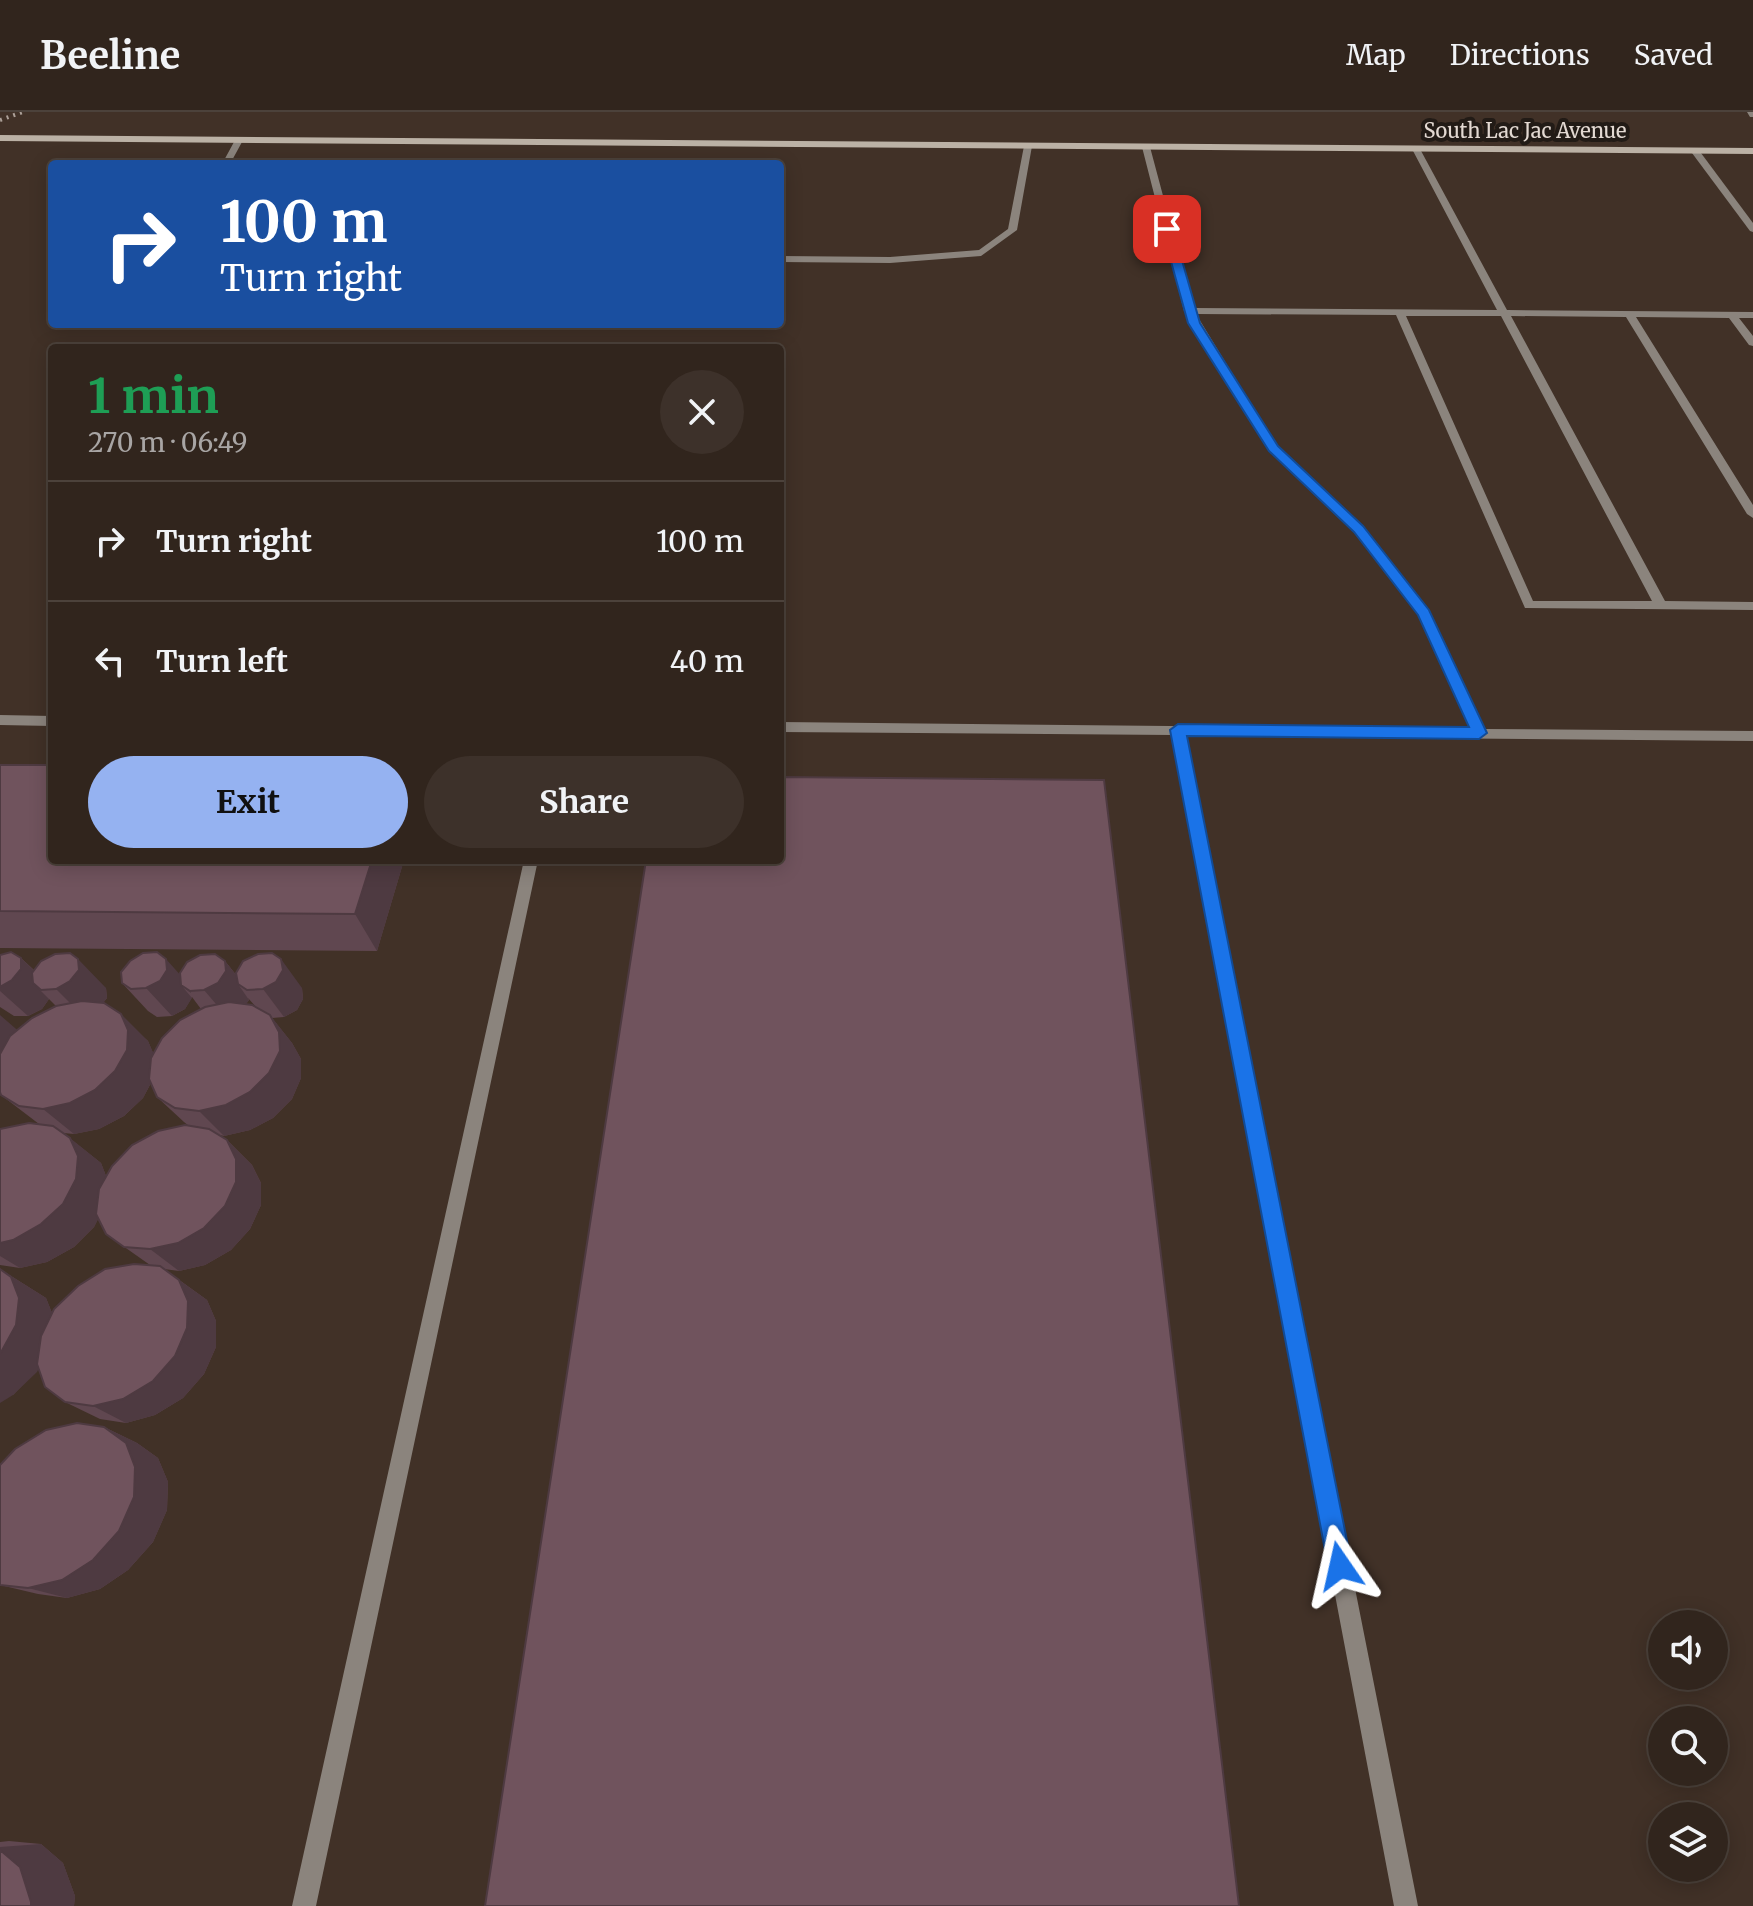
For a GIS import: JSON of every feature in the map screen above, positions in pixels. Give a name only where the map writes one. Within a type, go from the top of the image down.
[{"type":"street","name":"South Lac Jac Avenue","points":[[0,138],[1753,151]]},
{"type":"street","points":[[228,160],[238,142]]},
{"type":"street","points":[[784,259],[890,260],[981,253],[1012,230],[1028,146]]},
{"type":"street","points":[[1146,147],[1189,311],[1273,449],[1358,529],[1424,613],[1479,733]]},
{"type":"street","points":[[1416,149],[1661,606]]},
{"type":"street","points":[[1695,151],[1753,229]]},
{"type":"street","points":[[1189,311],[1753,315]]},
{"type":"street","points":[[1400,313],[1529,605],[1753,606]]},
{"type":"street","points":[[1629,314],[1753,514]]},
{"type":"street","points":[[1732,315],[1753,343]]},
{"type":"street","points":[[0,720],[48,721]]},
{"type":"street","points":[[784,727],[1753,736]]},
{"type":"street","points":[[1178,730],[1406,1906]]},
{"type":"street","points":[[304,1906],[530,864]]},
{"type":"building","points":[[0,765],[48,765],[48,864],[371,864],[355,914],[0,911]]},
{"type":"building","points":[[784,777],[1104,780],[1239,1906],[485,1906],[645,864],[784,864]]},
{"type":"building","points":[[11,952],[21,958],[21,969],[12,980],[0,987],[0,955]]},
{"type":"building","points":[[157,952],[166,959],[167,970],[160,981],[146,988],[131,989],[122,983],[121,972],[130,961],[143,953]]},
{"type":"building","points":[[70,953],[78,959],[79,970],[70,981],[56,989],[41,990],[33,983],[32,973],[41,961],[55,954]]},
{"type":"building","points":[[272,953],[281,959],[283,970],[276,982],[263,989],[247,990],[238,984],[236,973],[243,961],[258,954]]},
{"type":"building","points":[[215,954],[225,961],[226,971],[218,983],[204,990],[190,991],[181,985],[180,973],[187,962],[200,955]]},
{"type":"building","points":[[82,1001],[104,1003],[121,1014],[128,1030],[127,1050],[115,1071],[95,1090],[70,1103],[43,1109],[19,1106],[1,1095],[0,1054],[10,1036],[32,1018],[56,1006]]},
{"type":"building","points":[[229,1002],[252,1005],[270,1015],[279,1032],[280,1051],[269,1073],[250,1092],[226,1105],[199,1111],[175,1108],[157,1097],[149,1079],[151,1058],[162,1038],[180,1020],[205,1007]]},
{"type":"building","points":[[29,1123],[53,1126],[70,1138],[78,1156],[76,1179],[63,1204],[41,1224],[13,1240],[0,1243],[0,1129]]},
{"type":"building","points":[[185,1125],[209,1129],[227,1140],[236,1159],[236,1182],[225,1206],[204,1228],[178,1243],[150,1249],[124,1247],[106,1234],[96,1214],[99,1189],[112,1166],[132,1145],[158,1131]]},
{"type":"building","points":[[134,1264],[160,1266],[179,1280],[188,1301],[187,1328],[175,1356],[153,1381],[123,1399],[93,1406],[65,1402],[45,1387],[37,1364],[41,1336],[54,1309],[78,1286],[105,1269]]},
{"type":"building","points":[[0,1269],[11,1277],[19,1298],[16,1325],[0,1354]]},
{"type":"building","points":[[77,1423],[104,1427],[126,1443],[135,1467],[134,1497],[119,1531],[93,1560],[62,1580],[28,1588],[0,1585],[0,1465],[15,1449],[46,1430]]},
{"type":"building","points":[[0,1850],[20,1867],[31,1906],[0,1906]]},
{"type":"railway","points":[[0,120],[23,112]]},
{"type":"route","points":[[1167,229],[1194,323],[1273,449],[1358,529],[1424,613],[1479,733],[1178,730],[1340,1566]]}]
